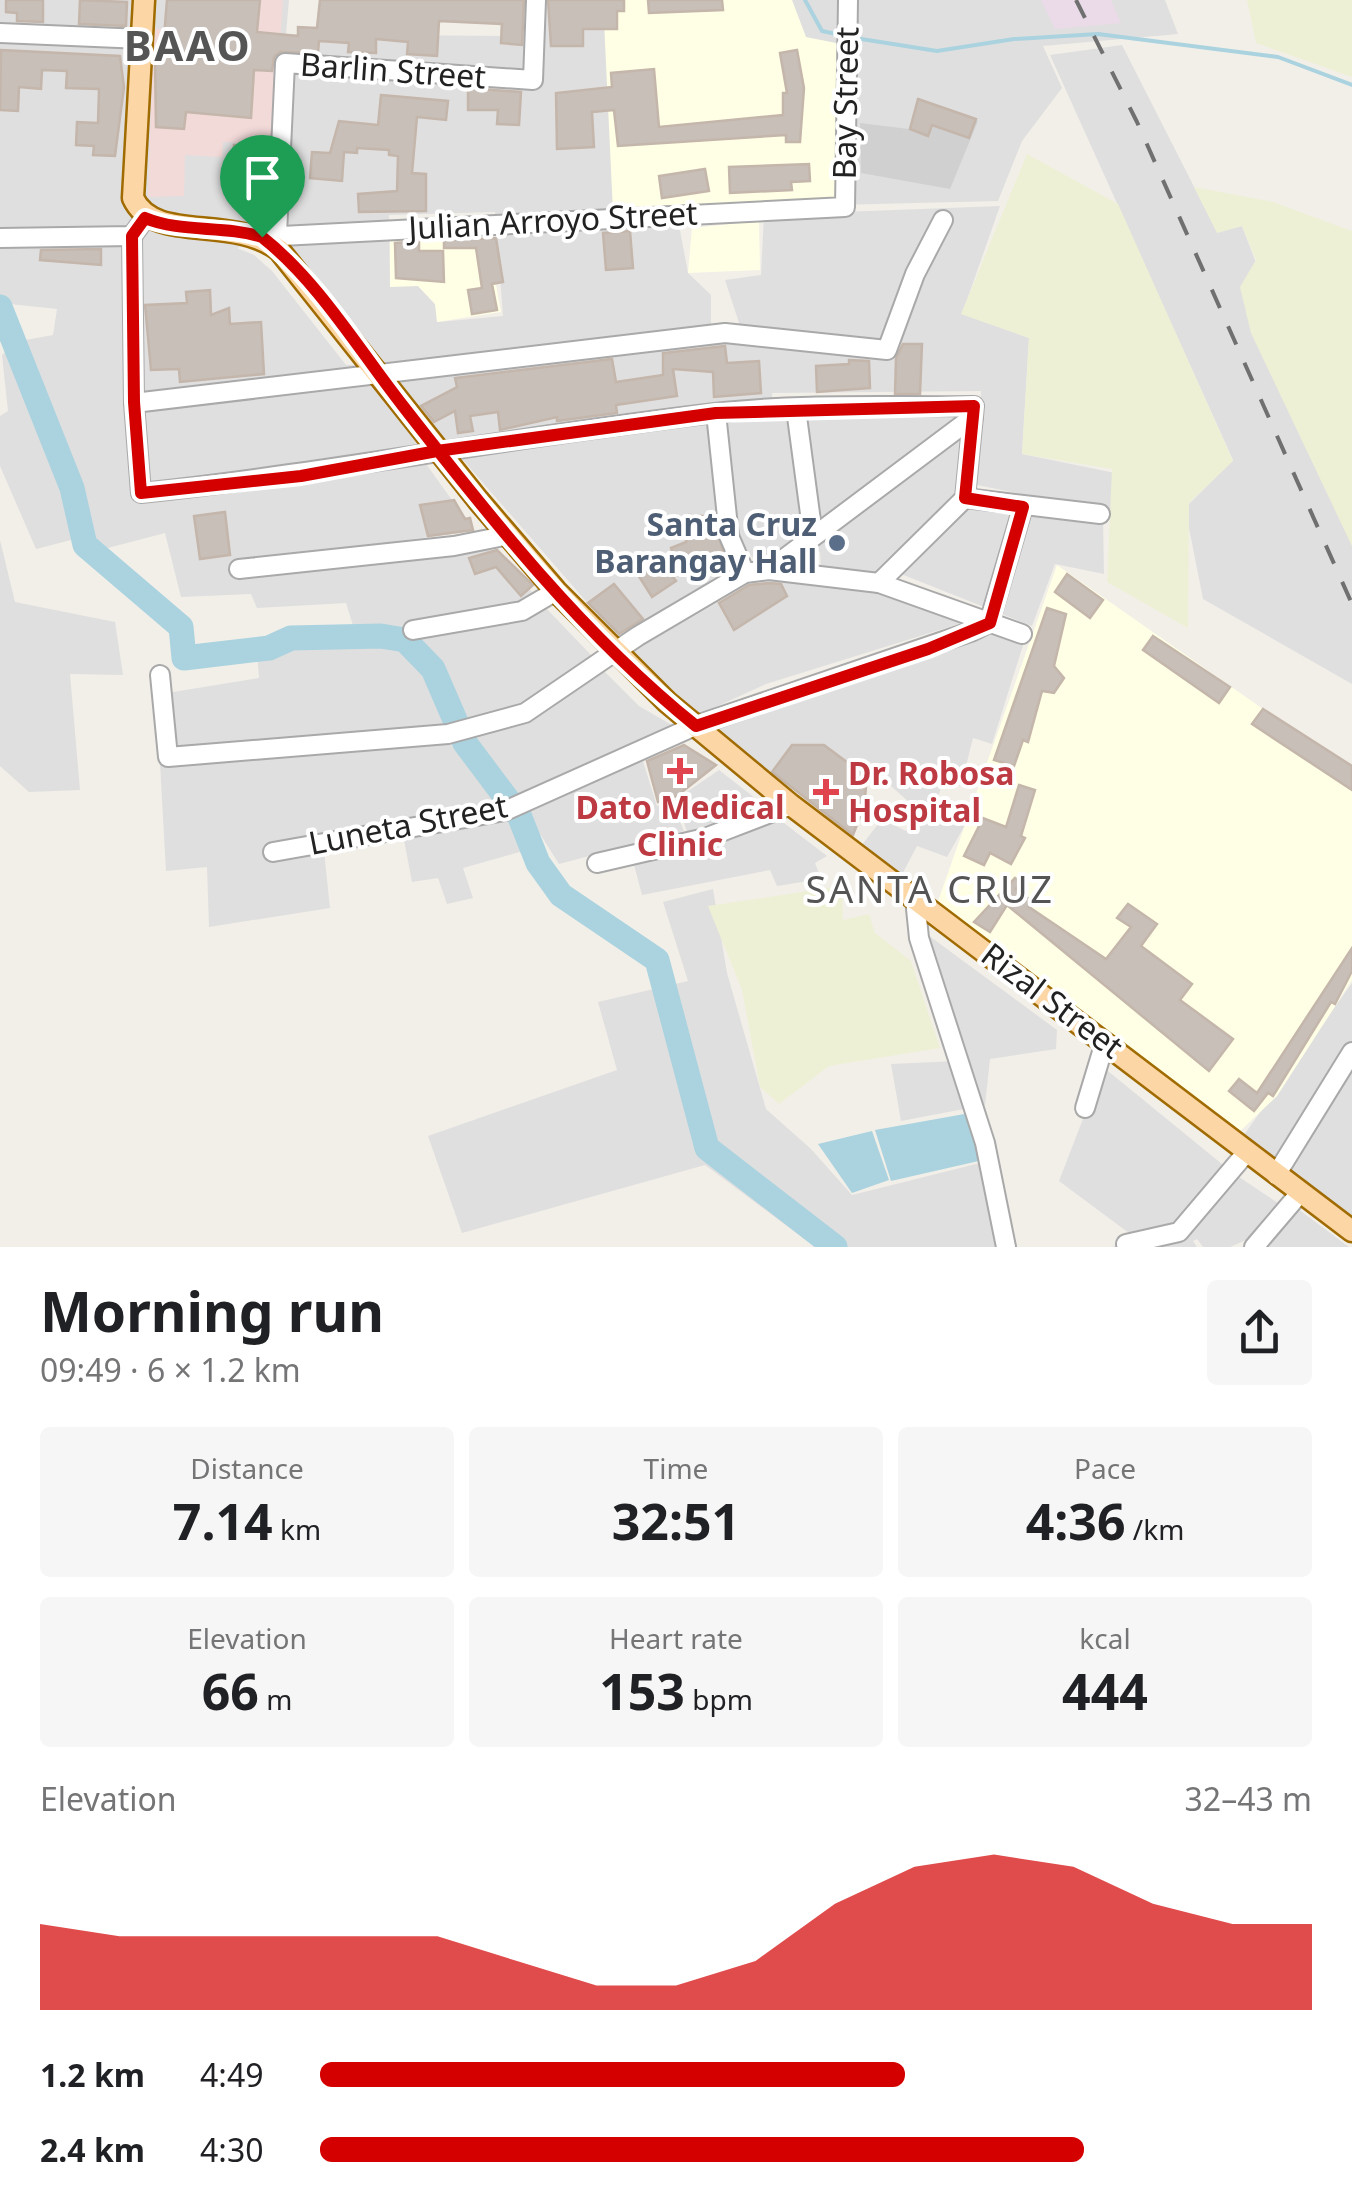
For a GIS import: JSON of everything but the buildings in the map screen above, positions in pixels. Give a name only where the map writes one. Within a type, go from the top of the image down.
[{"type":"main road","points":[[144,0],[133,198],[145,218],[160,224],[269,236]]},
{"type":"main road","name":"Rizal Street","points":[[269,236],[437,451],[556,590],[615,652],[791,805],[1352,1231]]},
{"type":"street","name":"Barlin Street","points":[[269,236],[284,63],[533,80],[536,0]]},
{"type":"street","name":"Bay Street","points":[[844,206],[848,0]]},
{"type":"street","points":[[0,33],[142,39]]},
{"type":"street","name":"Julian Arroyo Street","points":[[269,236],[844,206]]},
{"type":"street","points":[[145,218],[132,236],[134,402],[141,493],[301,476],[437,451],[716,413],[796,409],[974,412]]},
{"type":"street","points":[[134,402],[725,333],[887,350],[915,274],[943,220]]},
{"type":"street","points":[[0,238],[132,236]]},
{"type":"street","points":[[796,409],[812,536]]},
{"type":"street","points":[[879,584],[965,498],[974,412]]},
{"type":"street","points":[[769,570],[974,412]]},
{"type":"street","points":[[716,413],[729,536],[744,572]]},
{"type":"street","points":[[965,498],[1100,514]]},
{"type":"street","points":[[990,623],[1023,507]]},
{"type":"street","points":[[239,569],[435,548],[509,535]]},
{"type":"street","points":[[160,675],[168,757],[448,734],[525,712],[744,572],[769,570],[879,584],[1022,634]]},
{"type":"street","points":[[412,630],[522,611],[556,590]]},
{"type":"street","name":"Luneta Street","points":[[273,852],[512,807],[696,726],[928,649],[990,623]]},
{"type":"street","points":[[596,863],[705,838],[791,805]]},
{"type":"street","points":[[915,899],[919,938],[984,1143],[1006,1247]]},
{"type":"street","points":[[1085,1108],[1105,1042]]},
{"type":"street","points":[[1276,1176],[1352,1052]]},
{"type":"street","points":[[1126,1244],[1179,1232],[1246,1153]]},
{"type":"street","points":[[1254,1247],[1300,1193]]},
{"type":"street","points":[[1179,1232],[1194,1247]]},
{"type":"shaded area","points":[[0,0],[289,0],[286,34],[500,36],[502,0],[1165,0],[1178,34],[1043,46],[1062,88],[1022,141],[998,201],[676,209],[688,273],[711,295],[711,330],[743,335],[725,280],[761,275],[764,215],[1000,206],[962,314],[1029,338],[1022,454],[1120,474],[1126,515],[977,485],[981,391],[772,393],[774,415],[787,415],[807,531],[966,426],[962,494],[877,579],[821,568],[820,552],[790,545],[768,563],[752,557],[734,533],[734,566],[618,638],[457,453],[424,461],[474,531],[248,561],[245,574],[489,549],[532,592],[522,601],[529,610],[543,605],[592,656],[570,673],[600,667],[639,706],[677,728],[605,757],[611,768],[641,755],[657,806],[671,801],[684,831],[559,864],[535,826],[519,829],[527,850],[463,868],[473,898],[447,904],[438,878],[412,882],[403,835],[324,851],[330,908],[209,927],[207,867],[166,871],[160,763],[188,761],[170,750],[167,693],[259,678],[256,641],[357,636],[360,632],[355,632],[346,603],[257,608],[251,594],[181,597],[165,533],[85,554],[79,538],[36,549],[0,466],[0,416],[8,411],[2,355],[20,341],[53,335],[57,309],[0,303]],"holes":[[[495,212],[503,316],[438,322],[435,304],[418,286],[390,286],[389,215]],[[278,232],[296,254],[370,365],[346,365],[272,271],[254,255],[237,248]]]},
{"type":"shaded area","points":[[167,0],[283,0],[273,144],[223,142],[222,157],[185,155],[184,196],[148,197],[154,29],[165,29]]},
{"type":"shaded area","points":[[603,0],[792,0],[806,37],[841,44],[836,198],[613,212]]},
{"type":"shaded area","points":[[1041,0],[1111,0],[1121,23],[1055,29]]},
{"type":"shaded area","points":[[1247,0],[1352,0],[1352,77],[1256,43]]},
{"type":"shaded area","points":[[1122,45],[1217,232],[1242,226],[1352,515],[1352,684],[1203,599],[1185,508],[1233,460],[1050,55]]},
{"type":"shaded area","points":[[918,98],[978,121],[950,189],[861,173],[860,123],[909,129]]},
{"type":"shaded area","points":[[1027,154],[1118,204],[1233,461],[1189,503],[1188,628],[1107,582],[1112,469],[1022,454],[1029,338],[961,314]]},
{"type":"shaded area","points":[[1194,187],[1273,202],[1352,231],[1352,546],[1251,333],[1240,287],[1256,260],[1242,226],[1217,233]]},
{"type":"shaded area","points":[[759,221],[760,270],[688,273],[692,228]]},
{"type":"shaded area","points":[[486,230],[501,312],[437,322],[435,304],[418,286],[390,287],[390,232]]},
{"type":"shaded area","points":[[964,412],[963,420],[814,530],[799,417]]},
{"type":"shaded area","points":[[972,505],[1070,519],[1103,517],[1104,574],[1055,564],[1032,626],[896,572]]},
{"type":"shaded area","points":[[0,540],[15,602],[115,622],[123,675],[70,674],[80,790],[29,792],[0,766]]},
{"type":"shaded area","points":[[1057,565],[1352,771],[1352,980],[1277,1096],[1237,1134],[937,904]]},
{"type":"shaded area","points":[[759,579],[885,592],[965,622],[766,684],[696,716],[629,653]]},
{"type":"shaded area","points":[[993,630],[1025,639],[992,744],[973,738],[961,786],[942,784],[935,808],[965,825],[947,857],[917,846],[899,880],[858,850],[882,819],[906,831],[918,810],[883,779],[873,781],[824,745],[792,745],[767,778],[711,729],[955,649]]},
{"type":"shaded area","points":[[719,770],[768,808],[687,831],[675,800]]},
{"type":"shaded area","points":[[780,820],[827,856],[815,863],[821,879],[777,886],[770,870],[642,895],[633,861]]},
{"type":"shaded area","points":[[842,886],[843,920],[869,914],[875,933],[911,961],[940,1048],[829,1066],[779,1104],[760,1087],[742,990],[708,906]]},
{"type":"shaded area","points":[[713,889],[727,973],[766,1109],[811,1149],[852,1195],[984,1162],[1009,1247],[815,1247],[705,1165],[462,1233],[428,1136],[617,1070],[598,1002],[688,981],[663,902]]},
{"type":"shaded area","points":[[913,924],[1057,1030],[1056,1049],[990,1059],[985,1105],[901,1121],[891,1064],[957,1061]]},
{"type":"shaded area","points":[[1352,983],[1352,1221],[1241,1139]]},
{"type":"shaded area","points":[[1103,1067],[1233,1173],[1281,1205],[1255,1236],[1230,1247],[1203,1247],[1197,1239],[1193,1241],[1197,1247],[1112,1247],[1137,1239],[1059,1181]]},
{"type":"shaded area","points":[[1298,1209],[1349,1247],[1259,1247]]},
{"type":"water","points":[[970,1113],[983,1160],[891,1181],[875,1130]]},
{"type":"water","points":[[872,1131],[889,1180],[852,1193],[818,1144]]},
{"type":"waterway","points":[[805,0],[822,31],[841,35]]},
{"type":"waterway","points":[[855,38],[937,51],[1014,39],[1098,34],[1278,57],[1352,85]]},
{"type":"waterway","points":[[0,307],[72,488],[85,545],[181,627],[184,658],[269,648],[291,638],[381,636],[405,640],[433,669],[465,743],[519,815],[538,863],[561,895],[657,960],[707,1148],[835,1247]]},
{"type":"railway","points":[[1076,0],[1137,122],[1352,604]]},
{"type":"place","name":"Santa Cruz Barangay Hall","points":[[837,543]]},
{"type":"place","name":"Dato Medical Clinic","points":[[680,771]]},
{"type":"place","name":"Dr. Robosa Hospital","points":[[826,792]]},
{"type":"district","name":"BAAO","points":[[188,46]]},
{"type":"district","name":"SANTA CRUZ","points":[[930,890]]},
{"type":"route","points":[[262,237],[219,228],[160,224],[145,218],[132,236],[134,402],[141,493],[301,476],[437,451],[716,413],[974,406],[965,498],[1023,507],[990,623],[928,649],[696,726],[599,636],[556,590],[437,451],[291,263],[262,237]]}]
